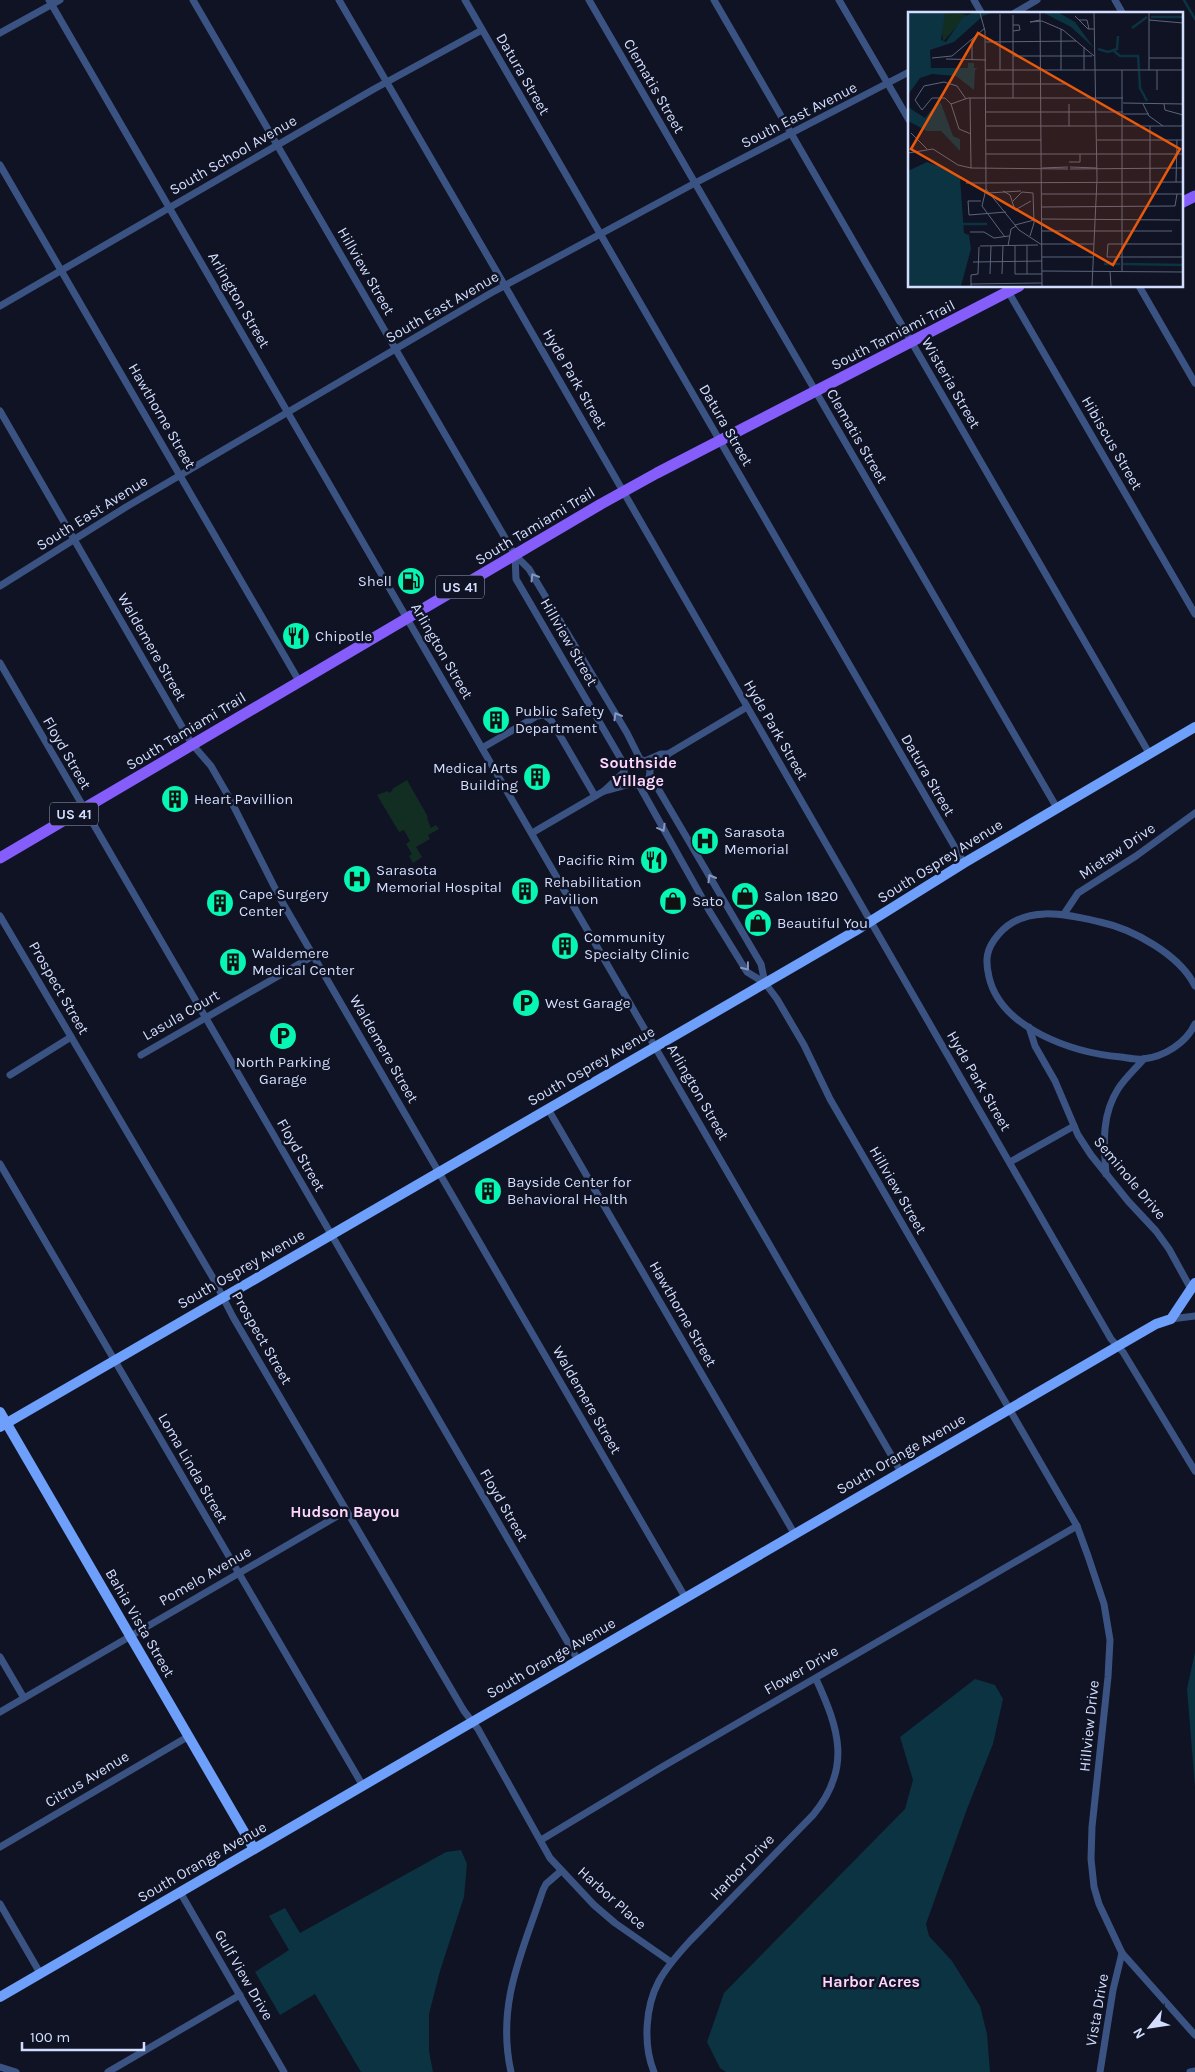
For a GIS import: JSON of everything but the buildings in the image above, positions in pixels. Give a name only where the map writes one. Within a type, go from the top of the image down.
[{"type":"main road","points":[[1182,202],[1195,196]]},
{"type":"main road","name":"South Tamiami Trail","points":[[0,858],[624,491],[912,342],[1011,288]]},
{"type":"street","points":[[0,33],[50,2],[60,0]]},
{"type":"street","name":"Hillview Street","points":[[193,0],[515,555],[529,569],[643,760]]},
{"type":"street","name":"Hyde Park Street","points":[[339,0],[624,491],[1111,1339],[1124,1352],[1195,1471]]},
{"type":"street","name":"Datura Street","points":[[465,0],[964,863]]},
{"type":"street","name":"Clematis Street","points":[[589,0],[1057,808]]},
{"type":"street","name":"Wisteria Street","points":[[714,0],[1149,753]]},
{"type":"street","points":[[839,0],[908,118]]},
{"type":"street","points":[[974,0],[981,12]]},
{"type":"street","points":[[1016,12],[1037,0]]},
{"type":"street","points":[[1115,0],[1122,12]]},
{"type":"street","name":"Arlington Street","points":[[50,2],[902,1472]]},
{"type":"street","name":"South School Avenue","points":[[0,306],[482,30]]},
{"type":"street","name":"South East Avenue","points":[[0,586],[180,475],[505,286],[695,183],[908,73]]},
{"type":"street","name":"Hawthorne Street","points":[[0,165],[299,681]]},
{"type":"street","name":"Hibiscus Street","points":[[1011,288],[1195,614]]},
{"type":"street","points":[[1140,288],[1195,383]]},
{"type":"street","name":"Waldemere Street","points":[[0,411],[192,744],[211,766],[313,956],[685,1597]]},
{"type":"street","name":"Hillview Street","points":[[515,555],[516,579],[624,770]]},
{"type":"street","name":"Floyd Street","points":[[0,663],[578,1660]]},
{"type":"street","points":[[532,833],[604,791],[630,784],[644,784],[650,772],[668,754],[747,707]]},
{"type":"street","points":[[482,748],[544,715],[551,720],[595,796]]},
{"type":"street","name":"South Osprey Avenue","points":[[3,1425],[870,922],[964,863],[1195,727]]},
{"type":"street","points":[[604,791],[631,760],[643,760],[661,754],[668,754]]},
{"type":"street","points":[[643,760],[650,772]]},
{"type":"street","points":[[624,770],[625,779],[630,784]]},
{"type":"street","name":"Hillview Street","points":[[650,772],[761,964],[765,983]]},
{"type":"street","name":"Hillview Street","points":[[639,785],[710,912],[747,972],[765,983],[777,999],[804,1045],[830,1099],[1009,1409]]},
{"type":"street","name":"Mietaw Drive","points":[[1064,914],[1078,893],[1136,856],[1194,815]]},
{"type":"street","points":[[1195,986],[1185,970],[1146,941],[1116,926],[1064,914],[1032,914],[1011,922],[993,941],[986,954],[986,966],[994,992],[1013,1014],[1028,1027],[1079,1050],[1111,1056],[1144,1059],[1175,1047],[1191,1032],[1195,1024]]},
{"type":"street","name":"Prospect Street","points":[[0,916],[346,1511],[472,1722]]},
{"type":"street","name":"Lasula Court","points":[[141,1055],[313,956]]},
{"type":"street","name":"Seminole Drive","points":[[1028,1027],[1035,1046],[1055,1081],[1074,1126],[1091,1155],[1128,1201],[1156,1231],[1193,1286]]},
{"type":"street","points":[[10,1075],[71,1037]]},
{"type":"street","points":[[1106,1174],[1104,1133],[1109,1108],[1118,1090],[1144,1059]]},
{"type":"street","name":"Hawthorne Street","points":[[548,1109],[794,1534]]},
{"type":"street","points":[[1010,1162],[1074,1126]]},
{"type":"street","name":"Loma Linda Street","points":[[0,1164],[363,1786]]},
{"type":"street","points":[[1171,1319],[1193,1286]]},
{"type":"street","points":[[1171,1319],[1195,1316]]},
{"type":"street","name":"South Orange Avenue","points":[[0,1997],[1009,1409],[1156,1324],[1171,1319]]},
{"type":"street","name":"Hillview Drive","points":[[1009,1409],[1077,1526],[1104,1604],[1110,1640],[1108,1677],[1092,1827],[1091,1867],[1097,1900],[1122,1953],[1195,2035]]},
{"type":"street","name":"Bahia Vista Street","points":[[0,1412],[3,1425],[130,1635],[254,1849]]},
{"type":"street","name":"Pomelo Avenue","points":[[0,1712],[346,1511]]},
{"type":"street","name":"Flower Drive","points":[[541,1840],[670,1762],[1077,1526]]},
{"type":"street","points":[[0,1657],[24,1698]]},
{"type":"street","name":"Harbor Drive","points":[[654,2072],[647,2036],[649,2011],[657,1985],[671,1962],[813,1815],[830,1792],[838,1767],[838,1741],[829,1708],[816,1679]]},
{"type":"street","points":[[472,1722],[478,1729],[550,1858],[561,1871],[546,1884],[543,1890],[512,1982],[505,2032],[511,2072]]},
{"type":"street","name":"Citrus Avenue","points":[[0,1847],[189,1736]]},
{"type":"street","name":"Harbor Place","points":[[561,1871],[615,1923],[671,1962]]},
{"type":"street","name":"Gulf View Drive","points":[[180,1892],[284,2072]]},
{"type":"street","points":[[0,1904],[40,1973]]},
{"type":"street","name":"Vista Drive","points":[[1100,2072],[1113,1990],[1122,1953]]},
{"type":"street","points":[[108,2072],[240,1995]]},
{"type":"street","points":[[0,2067],[16,2072]]},
{"type":"street","points":[[1190,2072],[1195,2071]]},
{"type":"green space","points":[[407,780],[428,817],[431,828],[436,825],[439,829],[428,835],[430,839],[416,847],[422,857],[413,863],[409,856],[412,854],[406,844],[410,841],[404,830],[399,832],[377,795],[388,791],[389,793]]},
{"type":"water","points":[[1195,1652],[1195,1787],[1187,1689]]},
{"type":"water","points":[[975,1679],[995,1685],[1003,1699],[993,1744],[967,1809],[926,1924],[929,1936],[952,1961],[980,2006],[987,2034],[990,2072],[726,2072],[720,2068],[707,2042],[724,1993],[905,1809],[913,1780],[900,1737]]},
{"type":"water","points":[[461,1850],[467,1864],[464,1897],[440,1971],[429,2014],[429,2051],[433,2072],[361,2072],[315,1994],[280,2015],[255,1972],[289,1950],[269,1916],[285,1908],[300,1933],[446,1852]]},
{"type":"waterway","points":[[1184,0],[1195,19]]},
{"type":"place","name":"Shell","points":[[411,581]]},
{"type":"place","name":"Chipotle","points":[[296,636]]},
{"type":"place","name":"Public Safety Department","points":[[496,720]]},
{"type":"place","name":"Medical Arts Building","points":[[537,777]]},
{"type":"place","name":"Heart Pavillion","points":[[175,799]]},
{"type":"place","name":"Sarasota Memorial","points":[[705,841]]},
{"type":"place","name":"Pacific Rim","points":[[654,860]]},
{"type":"place","name":"Sarasota Memorial Hospital","points":[[357,879]]},
{"type":"place","name":"Rehabilitation Pavilion","points":[[525,891]]},
{"type":"place","name":"Salon 1820","points":[[745,896]]},
{"type":"place","name":"Sato","points":[[673,901]]},
{"type":"place","name":"Cape Surgery Center","points":[[220,903]]},
{"type":"place","name":"Beautiful You","points":[[758,923]]},
{"type":"place","name":"Community Specialty Clinic","points":[[565,946]]},
{"type":"place","name":"Waldemere Medical Center","points":[[233,962]]},
{"type":"place","name":"West Garage","points":[[526,1003]]},
{"type":"place","name":"North Parking Garage","points":[[283,1036]]},
{"type":"place","name":"Bayside Center for Behavioral Health","points":[[488,1191]]},
{"type":"district","name":"Southside Village","points":[[638,771]]},
{"type":"district","name":"Hudson Bayou","points":[[345,1511]]},
{"type":"district","name":"Harbor Acres","points":[[871,1981]]}]
